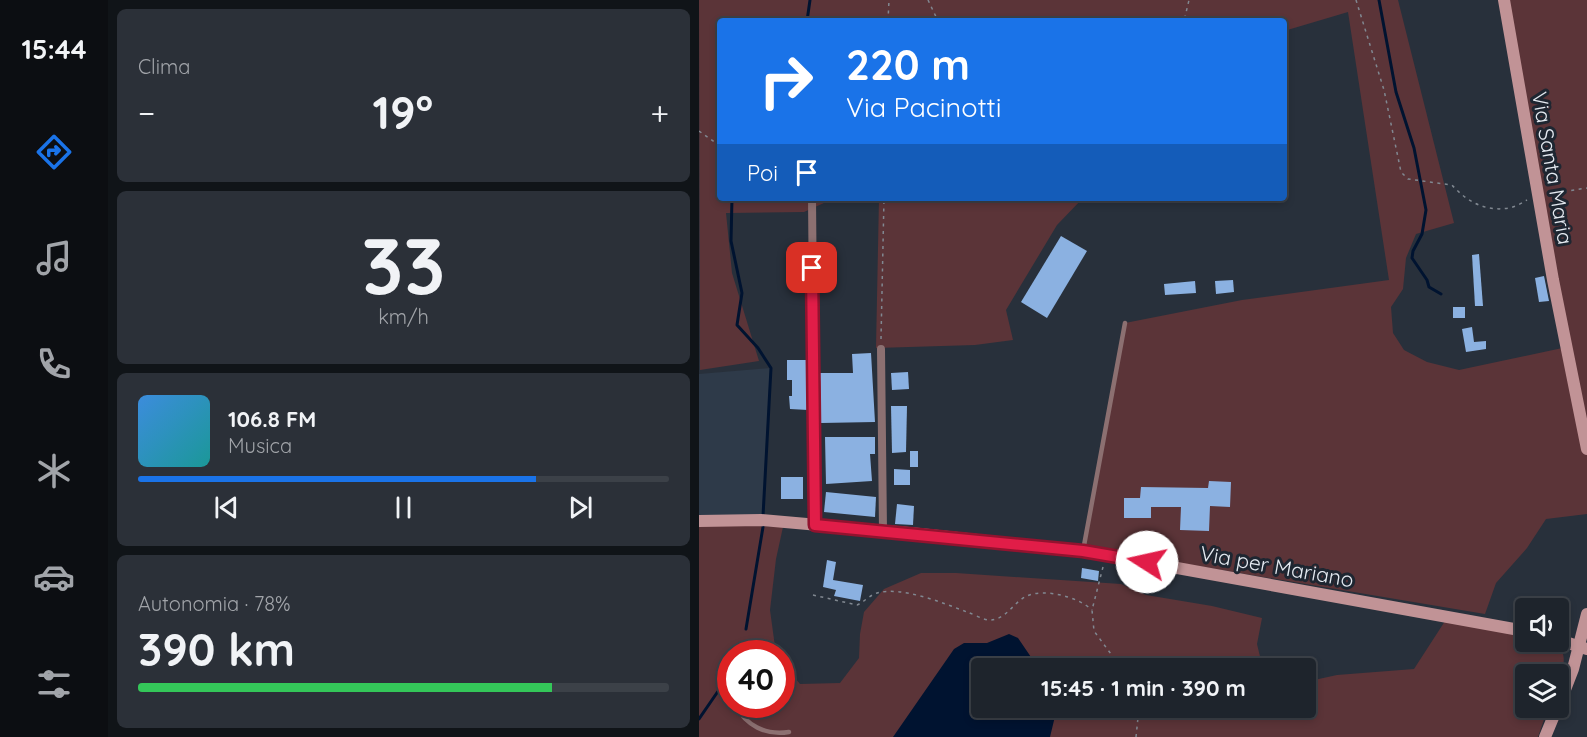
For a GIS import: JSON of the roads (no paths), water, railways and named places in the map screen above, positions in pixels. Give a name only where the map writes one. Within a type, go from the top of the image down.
[{"type":"street","name":"Via Santa Maria","points":[[1504,0],[1538,196],[1587,449]]},
{"type":"street","points":[[811,201],[815,525]]},
{"type":"street","points":[[881,349],[883,531]]},
{"type":"street","name":"Via per Mariano","points":[[699,521],[761,520],[1083,551],[1515,629]]},
{"type":"street","points":[[1569,679],[1583,648],[1587,615]]},
{"type":"street","points":[[1545,737],[1553,718]]},
{"type":"lane","points":[[1083,551],[1125,323]]},
{"type":"lane","points":[[744,718],[759,729],[777,734],[789,732]]},
{"type":"water","points":[[1009,634],[1018,638],[1032,658],[971,658],[971,718],[1055,718],[1050,737],[893,737],[954,649],[964,643],[987,643]]},
{"type":"waterway","points":[[807,18],[810,0]]},
{"type":"waterway","points":[[1379,0],[1396,92],[1414,148],[1426,210],[1422,234],[1412,258],[1427,280],[1429,287],[1441,294]]},
{"type":"waterway","points":[[732,201],[731,241],[742,293],[737,325],[758,348],[771,368],[763,516]]},
{"type":"waterway","points":[[746,629],[763,527]]},
{"type":"waterway","points":[[699,719],[717,693]]}]
